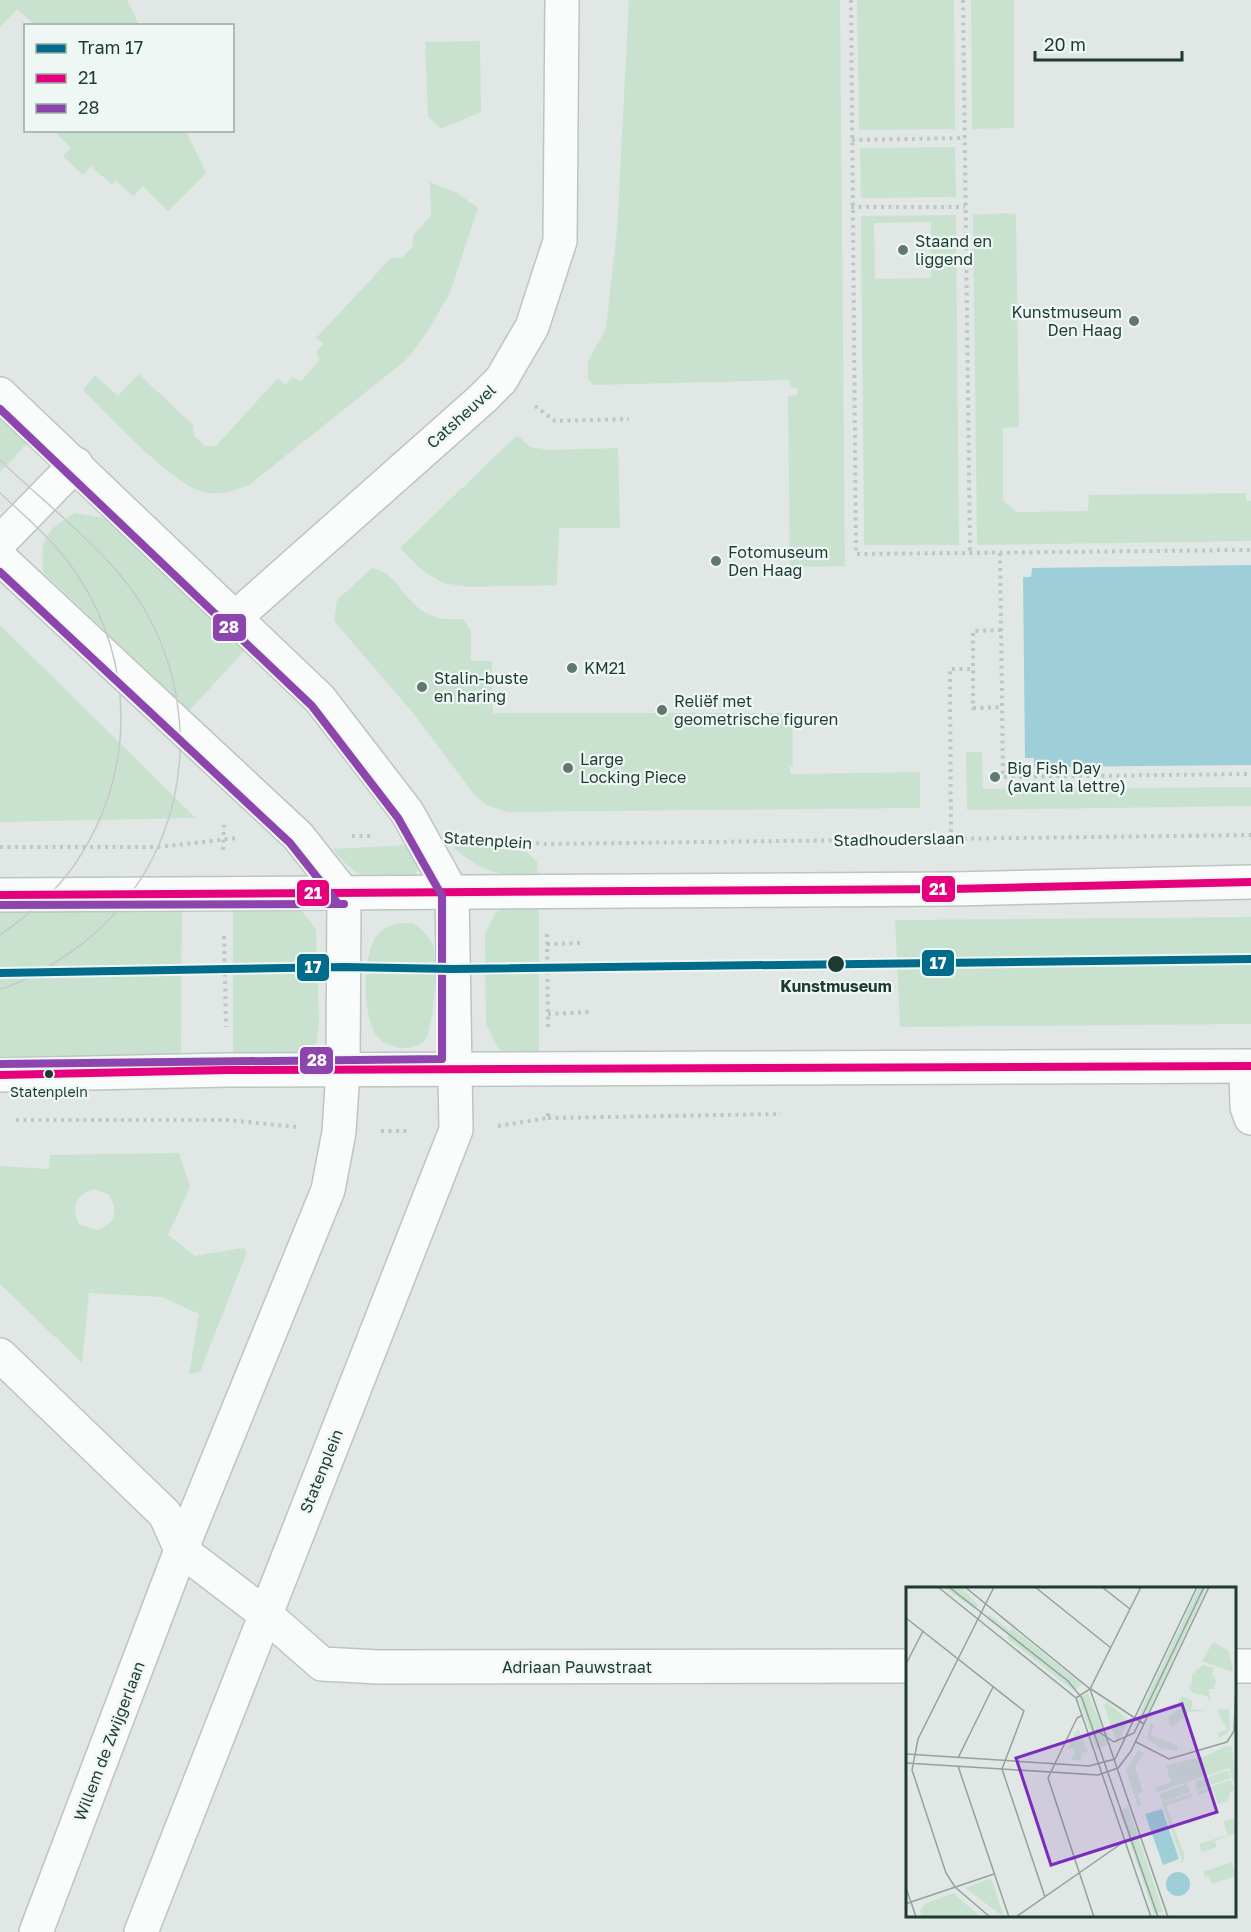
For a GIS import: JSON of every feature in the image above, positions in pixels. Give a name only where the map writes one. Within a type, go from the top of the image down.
[{"type":"street","name":"Catsheuvel","points":[[236,617],[501,380],[532,327],[560,241],[562,0]]},
{"type":"street","name":"Statenplein","points":[[0,394],[320,699],[423,836],[452,893],[453,1069],[456,1130],[265,1614]]},
{"type":"street","points":[[0,542],[76,465]]},
{"type":"street","points":[[0,558],[297,837],[344,894],[343,1070],[339,1132],[328,1190],[181,1551]]},
{"type":"street","points":[[0,895],[951,889],[1251,882]]},
{"type":"street","points":[[0,1075],[227,1070],[1249,1066],[1247,1107],[1251,1118]]},
{"type":"street","points":[[0,1355],[165,1514],[181,1551],[265,1614],[141,1932]]},
{"type":"street","name":"Willem de Zwijgerlaan","points":[[36,1932],[181,1551]]},
{"type":"street","name":"Adriaan Pauwstraat","points":[[265,1614],[322,1664],[379,1668],[906,1666]]},
{"type":"path","points":[[851,0],[851,207],[856,555],[1251,550]]},
{"type":"path","points":[[963,0],[970,553]]},
{"type":"path","points":[[852,140],[965,138]]},
{"type":"path","points":[[851,207],[965,207]]},
{"type":"path","points":[[501,380],[555,421],[629,419]]},
{"type":"path","points":[[1000,553],[1003,777],[1251,774]]},
{"type":"path","points":[[1001,630],[973,631],[972,669],[973,708],[1002,707]]},
{"type":"path","points":[[951,889],[950,669],[972,669]]},
{"type":"path","name":"Statenplein","points":[[0,847],[159,847],[222,838],[456,835],[546,844],[548,1118],[456,1130],[339,1132],[228,1120],[12,1120]]},
{"type":"path","name":"Stadhouderslaan","points":[[546,844],[1251,835]]},
{"type":"path","points":[[222,838],[228,1120]]},
{"type":"path","points":[[547,944],[584,943]]},
{"type":"path","points":[[548,1014],[590,1012]]},
{"type":"green space","points":[[0,0],[127,0],[139,24],[32,24],[17,9],[0,27]]},
{"type":"green space","points":[[629,0],[840,0],[845,566],[790,567],[788,396],[797,395],[797,388],[790,387],[790,380],[594,385],[588,379],[588,361],[606,328],[617,231]]},
{"type":"green space","points":[[857,0],[954,0],[955,129],[859,130]]},
{"type":"green space","points":[[971,0],[1014,0],[1014,128],[972,129]]},
{"type":"green space","points":[[480,41],[481,112],[441,129],[428,117],[425,42]]},
{"type":"green space","points":[[55,132],[186,132],[206,173],[168,211],[143,186],[133,197],[116,180],[112,185],[91,166],[83,175],[63,156],[71,148]]},
{"type":"green space","points":[[955,147],[956,197],[861,198],[860,148]]},
{"type":"green space","points":[[430,182],[457,193],[478,208],[450,293],[426,334],[406,360],[249,485],[229,492],[208,493],[178,479],[143,449],[83,390],[95,375],[118,396],[139,374],[193,425],[194,436],[205,446],[216,446],[278,378],[285,385],[292,377],[301,381],[320,359],[316,352],[323,344],[316,338],[391,258],[402,258],[413,246],[413,235],[431,216]]},
{"type":"green space","points":[[1016,214],[1019,427],[1003,428],[1003,500],[1016,512],[1088,511],[1089,495],[1246,493],[1246,501],[1251,501],[1251,541],[977,545],[973,215]]},
{"type":"green space","points":[[956,215],[959,545],[864,545],[861,216]],"holes":[[[931,222],[931,278],[875,279],[874,223]]]},
{"type":"green space","points":[[0,416],[28,443],[0,472]]},
{"type":"green space","points":[[517,435],[530,447],[549,450],[618,448],[620,528],[559,528],[557,585],[470,587],[443,583],[423,571],[400,548]]},
{"type":"green space","points":[[75,513],[109,519],[246,649],[189,711],[44,573],[42,552],[47,537],[51,530]]},
{"type":"green space","points":[[372,568],[384,572],[393,579],[408,598],[429,614],[444,619],[463,619],[471,631],[471,661],[492,661],[493,713],[792,713],[793,766],[790,767],[790,774],[920,772],[920,808],[508,812],[486,805],[473,793],[413,713],[334,621],[337,600]]},
{"type":"green space","points":[[0,625],[196,818],[0,822]]},
{"type":"green space","points":[[966,752],[982,752],[983,789],[1251,787],[1251,806],[967,810]]},
{"type":"green space","points":[[458,844],[527,852],[537,862],[538,877],[493,872],[474,863],[454,848]]},
{"type":"green space","points":[[409,845],[417,861],[418,871],[410,878],[385,879],[358,873],[350,868],[333,849]]},
{"type":"green space","points":[[53,906],[182,911],[181,1056],[0,1058],[0,907]]},
{"type":"green space","points":[[506,906],[539,906],[539,1055],[511,1056],[497,1047],[486,1024],[485,934],[496,912]]},
{"type":"green space","points":[[300,909],[316,929],[319,1023],[317,1042],[302,1060],[233,1061],[233,910]]},
{"type":"green space","points":[[1251,917],[1251,1024],[900,1027],[895,920]]},
{"type":"green space","points":[[412,923],[424,932],[433,945],[435,964],[433,1009],[425,1040],[414,1047],[400,1048],[380,1040],[371,1026],[366,999],[367,969],[369,955],[378,934],[394,925]]},
{"type":"green space","points":[[179,1153],[190,1187],[168,1235],[195,1256],[243,1248],[247,1252],[200,1372],[189,1374],[199,1314],[162,1297],[89,1293],[82,1363],[0,1284],[0,1166],[49,1169],[50,1155]],"holes":[[[94,1189],[108,1194],[114,1205],[114,1216],[108,1225],[96,1230],[79,1224],[75,1212],[79,1198]]]},
{"type":"water","points":[[1251,565],[1251,765],[1034,767],[1034,758],[1025,758],[1023,577],[1031,577],[1032,568]]},
{"type":"tram line","points":[[0,460],[96,549],[114,568],[143,607],[165,653],[177,701],[180,750],[174,798],[159,844],[136,886],[105,924],[65,956],[34,975],[0,989]]},
{"type":"tram line","points":[[0,493],[61,553],[78,576],[97,611],[111,647],[119,684],[121,722],[117,759],[108,796],[93,832],[73,867],[49,895],[0,935]]},
{"type":"tram line","name":"17","points":[[0,973],[344,967],[453,969],[1251,959]]},
{"type":"transit line","name":"28","points":[[0,409],[312,706],[398,818],[442,896],[442,1059],[0,1064]]},
{"type":"transit line","name":"28","points":[[0,572],[290,843],[336,901]]},
{"type":"transit line","name":"21","points":[[0,895],[952,889],[1251,882]]},
{"type":"transit line","name":"28","points":[[0,905],[344,904]]},
{"type":"transit line","name":"21","points":[[0,1075],[227,1070],[1251,1066]]},
{"type":"place","name":"Staand en liggend","points":[[903,250]]},
{"type":"place","name":"Kunstmuseum Den Haag","points":[[1134,321]]},
{"type":"place","name":"Fotomuseum Den Haag","points":[[716,561]]},
{"type":"place","name":"KM21","points":[[572,668]]},
{"type":"place","name":"Stalin-buste en haring","points":[[422,687]]},
{"type":"place","name":"Reliëf met geometrische figuren","points":[[662,710]]},
{"type":"place","name":"Large Locking Piece","points":[[568,768]]},
{"type":"place","name":"Big Fish Day (avant la lettre)","points":[[995,777]]},
{"type":"place","name":"Kunstmuseum","points":[[836,964]]},
{"type":"place","name":"Statenplein","points":[[49,1074]]}]
